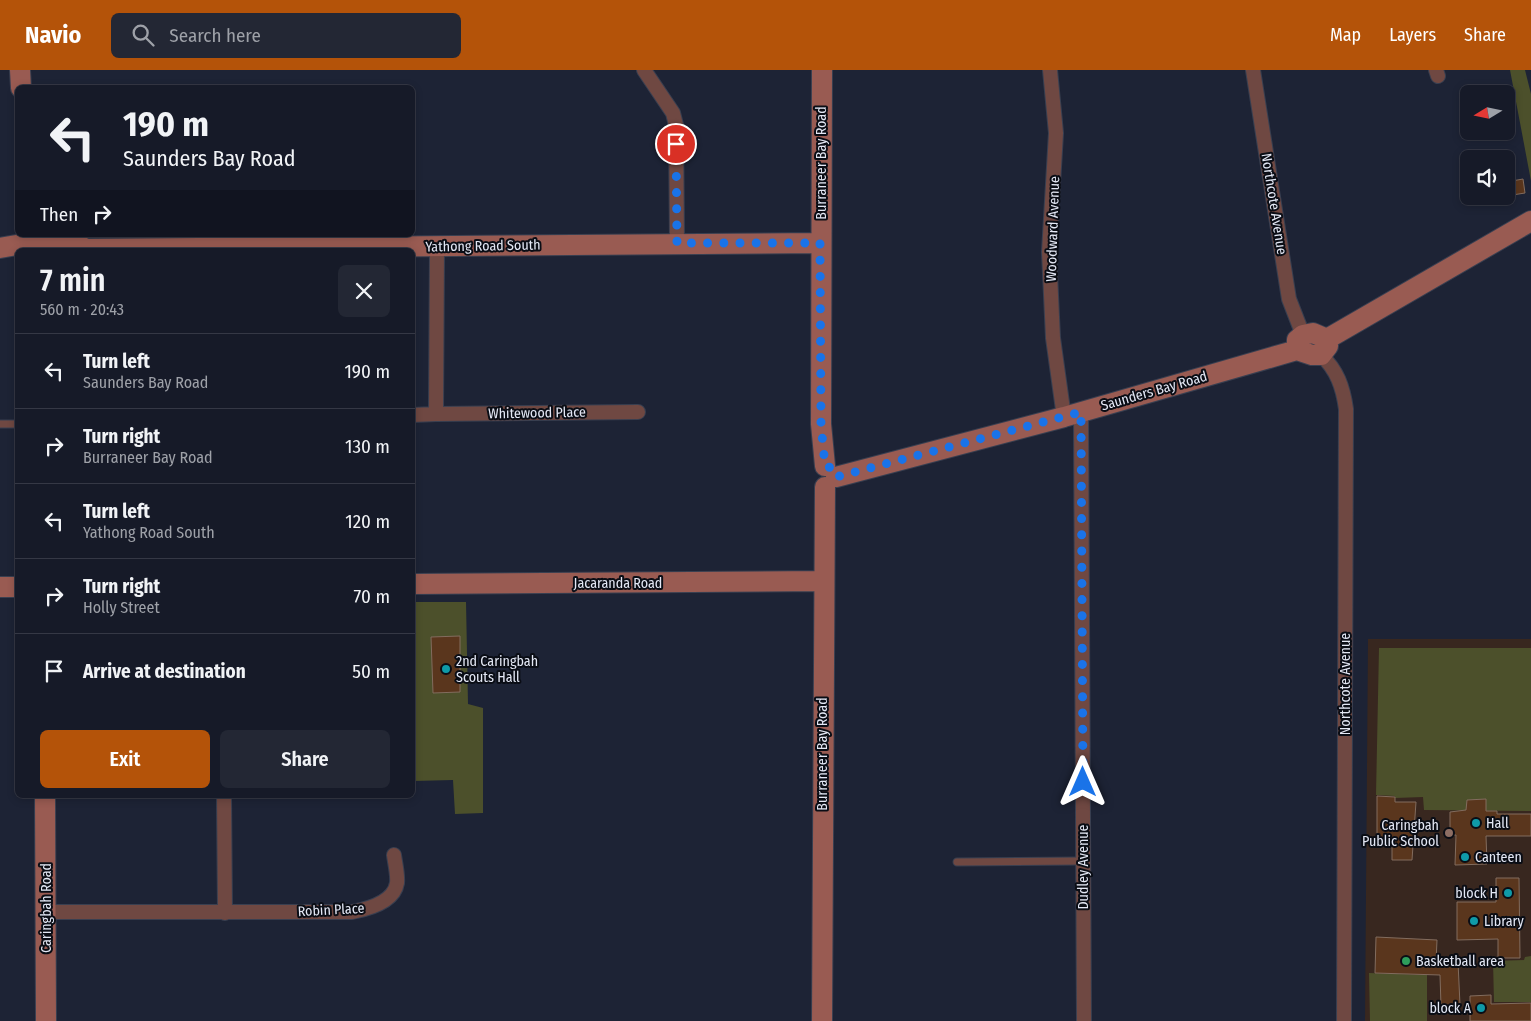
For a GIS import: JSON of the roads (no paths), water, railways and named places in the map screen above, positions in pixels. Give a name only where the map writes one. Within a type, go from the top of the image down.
[{"type":"street","points":[[20,70],[21,85]]},
{"type":"street","points":[[644,70],[673,113],[676,125],[677,243]]},
{"type":"street","name":"Burraneer Bay Road","points":[[822,70],[820,243],[821,424],[829,476],[823,581],[822,1021]]},
{"type":"street","name":"Woodward Avenue","points":[[1050,70],[1056,133],[1049,252],[1053,338],[1073,415]]},
{"type":"street","name":"Northcote Avenue","points":[[1254,70],[1289,299],[1300,343]]},
{"type":"street","points":[[1300,343],[1312,356],[1531,221]]},
{"type":"street","name":"Yathong Road South","points":[[0,250],[36,243],[77,244],[83,248]]},
{"type":"street","name":"Yathong Road South","points":[[261,248],[820,243]]},
{"type":"street","points":[[436,414],[437,247]]},
{"type":"street","name":"Saunders Bay Road","points":[[829,476],[1073,415],[1300,343]]},
{"type":"street","name":"Northcote Avenue","points":[[1324,347],[1344,394],[1346,409],[1344,1021]]},
{"type":"street","name":"Whitewood Place","points":[[415,415],[638,412]]},
{"type":"street","name":"Dudley Avenue","points":[[1073,415],[1083,861],[1084,1021]]},
{"type":"street","name":"Jacaranda Road","points":[[415,584],[823,581]]},
{"type":"street","points":[[0,587],[15,587]]},
{"type":"street","name":"Caringbah Road","points":[[45,798],[46,1021]]},
{"type":"street","points":[[224,798],[225,913]]},
{"type":"street","name":"Robin Place","points":[[46,912],[352,912],[370,908],[386,899],[397,883],[394,855]]},
{"type":"lane","points":[[0,424],[15,424]]},
{"type":"lane","points":[[957,862],[1083,861]]},
{"type":"place","name":"2nd Caringbah Scouts Hall","points":[[446,669]]},
{"type":"place","name":"Hall","points":[[1476,823]]},
{"type":"place","name":"Caringbah Public School","points":[[1449,833]]},
{"type":"place","name":"Canteen","points":[[1465,857]]},
{"type":"place","name":"block H","points":[[1508,893]]},
{"type":"place","name":"Library","points":[[1474,921]]},
{"type":"place","name":"Basketball area","points":[[1406,961]]},
{"type":"place","name":"block A","points":[[1481,1008]]}]
